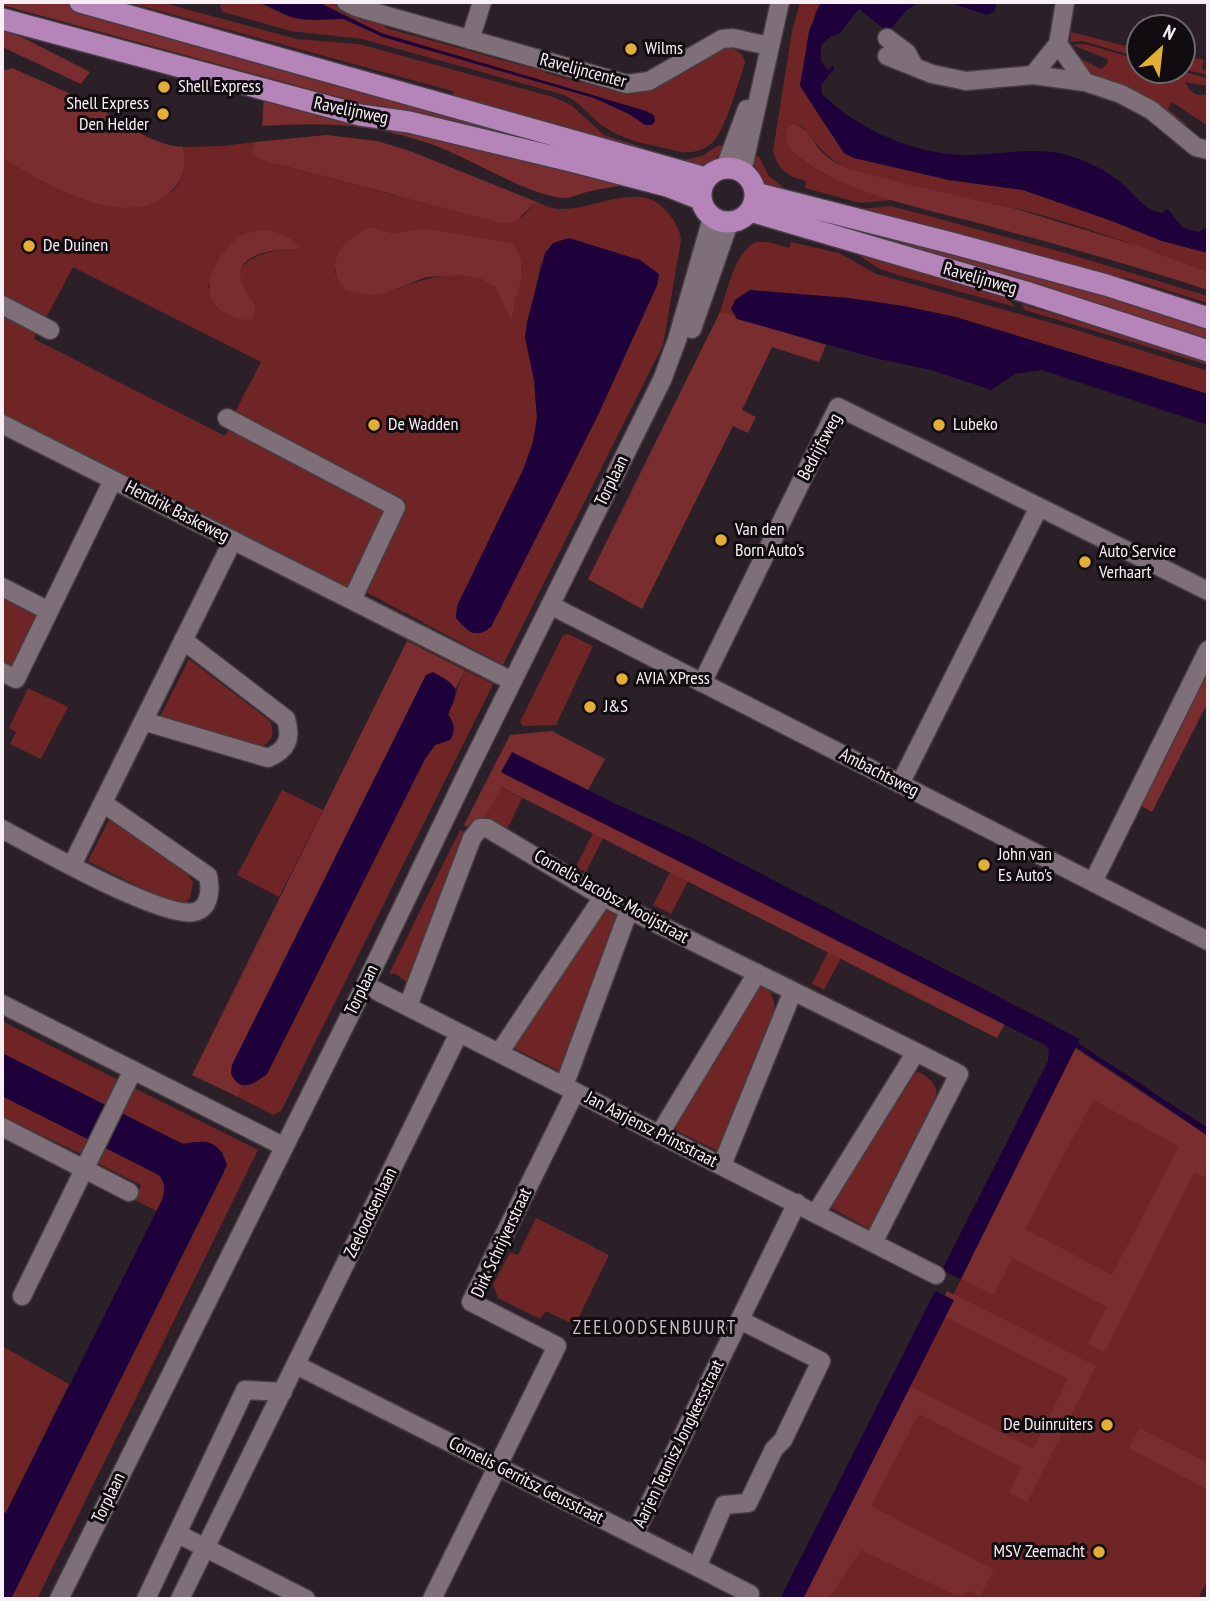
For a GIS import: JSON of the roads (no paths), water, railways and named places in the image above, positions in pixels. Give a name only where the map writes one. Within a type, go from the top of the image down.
[{"type":"main road","name":"Ravelijnweg","points":[[80,2],[703,189]]},
{"type":"main road","name":"Ravelijnweg","points":[[2,19],[360,116],[409,122],[667,186],[703,189]]},
{"type":"main road","points":[[718,170],[733,170],[751,181],[753,202],[737,221],[721,220],[703,206],[703,189],[718,170]]},
{"type":"main road","name":"Ravelijnweg","points":[[753,202],[956,244],[1105,285],[1208,318]]},
{"type":"main road","name":"Ravelijnweg","points":[[753,202],[854,240],[1208,351]]},
{"type":"street","name":"Ravelijncenter","points":[[346,2],[470,40],[619,82],[636,84],[649,81],[722,39],[733,38],[769,46]]},
{"type":"street","points":[[470,40],[482,2]]},
{"type":"street","points":[[733,170],[780,2]]},
{"type":"street","points":[[1033,75],[1058,44],[1065,2]]},
{"type":"street","points":[[1058,44],[1085,82]]},
{"type":"street","points":[[887,47],[932,74],[966,81],[1033,75],[1085,82],[1121,94],[1151,110],[1196,147],[1208,150]]},
{"type":"street","name":"Torplaan","points":[[59,1599],[662,380],[721,220]]},
{"type":"street","points":[[2,305],[50,330]]},
{"type":"street","name":"Bedrijfsweg","points":[[702,683],[838,407],[1208,591]]},
{"type":"street","points":[[227,418],[396,507],[352,600]]},
{"type":"street","name":"Hendrik Baskeweg","points":[[2,424],[512,681]]},
{"type":"street","points":[[2,672],[16,679],[113,480]]},
{"type":"street","points":[[900,784],[1039,507]]},
{"type":"street","points":[[72,865],[233,540]]},
{"type":"street","points":[[2,587],[49,611]]},
{"type":"street","name":"Ambachtsweg","points":[[550,605],[1208,941]]},
{"type":"street","points":[[144,721],[268,758],[288,743],[286,719],[183,640]]},
{"type":"street","points":[[1093,882],[1208,650]]},
{"type":"street","points":[[2,829],[127,893],[179,911],[192,913],[201,910],[207,902],[210,887],[208,876],[103,803]]},
{"type":"street","name":"Cornelis Jacobsz Mooijstraat","points":[[408,1006],[472,838],[480,828],[493,830],[603,897],[959,1074],[873,1242]]},
{"type":"street","points":[[499,1053],[603,897]]},
{"type":"street","points":[[570,1089],[629,910]]},
{"type":"street","points":[[659,1135],[757,973]]},
{"type":"street","name":"Jan Aarjensz Prinsstraat","points":[[365,985],[936,1275]]},
{"type":"street","points":[[722,1166],[793,991]]},
{"type":"street","points":[[2,1004],[283,1146]]},
{"type":"street","name":"Zeeloodsenlaan","points":[[180,1599],[459,1033]]},
{"type":"street","points":[[816,1213],[916,1052]]},
{"type":"street","points":[[22,1296],[133,1070]]},
{"type":"street","name":"Dirk Schrijverstraat","points":[[497,1467],[557,1346],[471,1302],[570,1089]]},
{"type":"street","points":[[2,1127],[129,1192]]},
{"type":"street","name":"Aarjen Teunisz Jongkeesstraat","points":[[634,1535],[797,1203]]},
{"type":"street","points":[[697,1567],[724,1505],[748,1503],[774,1449],[783,1440],[821,1361],[740,1320]]},
{"type":"street","name":"Cornelis Gerritsz Geusstraat","points":[[296,1365],[750,1594],[748,1599]]},
{"type":"street","points":[[146,1599],[245,1390],[283,1392]]},
{"type":"street","points":[[432,1599],[497,1467]]},
{"type":"street","points":[[177,1534],[306,1599]]},
{"type":"waterway","points":[[1075,1044],[1146,1090]]},
{"type":"place","name":"Wilms","points":[[631,49]]},
{"type":"place","name":"Shell Express","points":[[164,87]]},
{"type":"place","name":"Shell Express Den Helder","points":[[163,114]]},
{"type":"place","name":"De Duinen","points":[[29,246]]},
{"type":"place","name":"De Wadden","points":[[374,425]]},
{"type":"place","name":"Lubeko","points":[[939,425]]},
{"type":"place","name":"Van den Born Auto's","points":[[721,540]]},
{"type":"place","name":"Auto Service Verhaart","points":[[1085,562]]},
{"type":"place","name":"AVIA XPress","points":[[622,679]]},
{"type":"place","name":"J&S","points":[[590,707]]},
{"type":"place","name":"John van Es Auto's","points":[[984,865]]},
{"type":"place","name":"De Duinruiters","points":[[1107,1425]]},
{"type":"place","name":"MSV Zeemacht","points":[[1099,1552]]},
{"type":"district","name":"ZEELOODSENBUURT","points":[[655,1329]]}]
